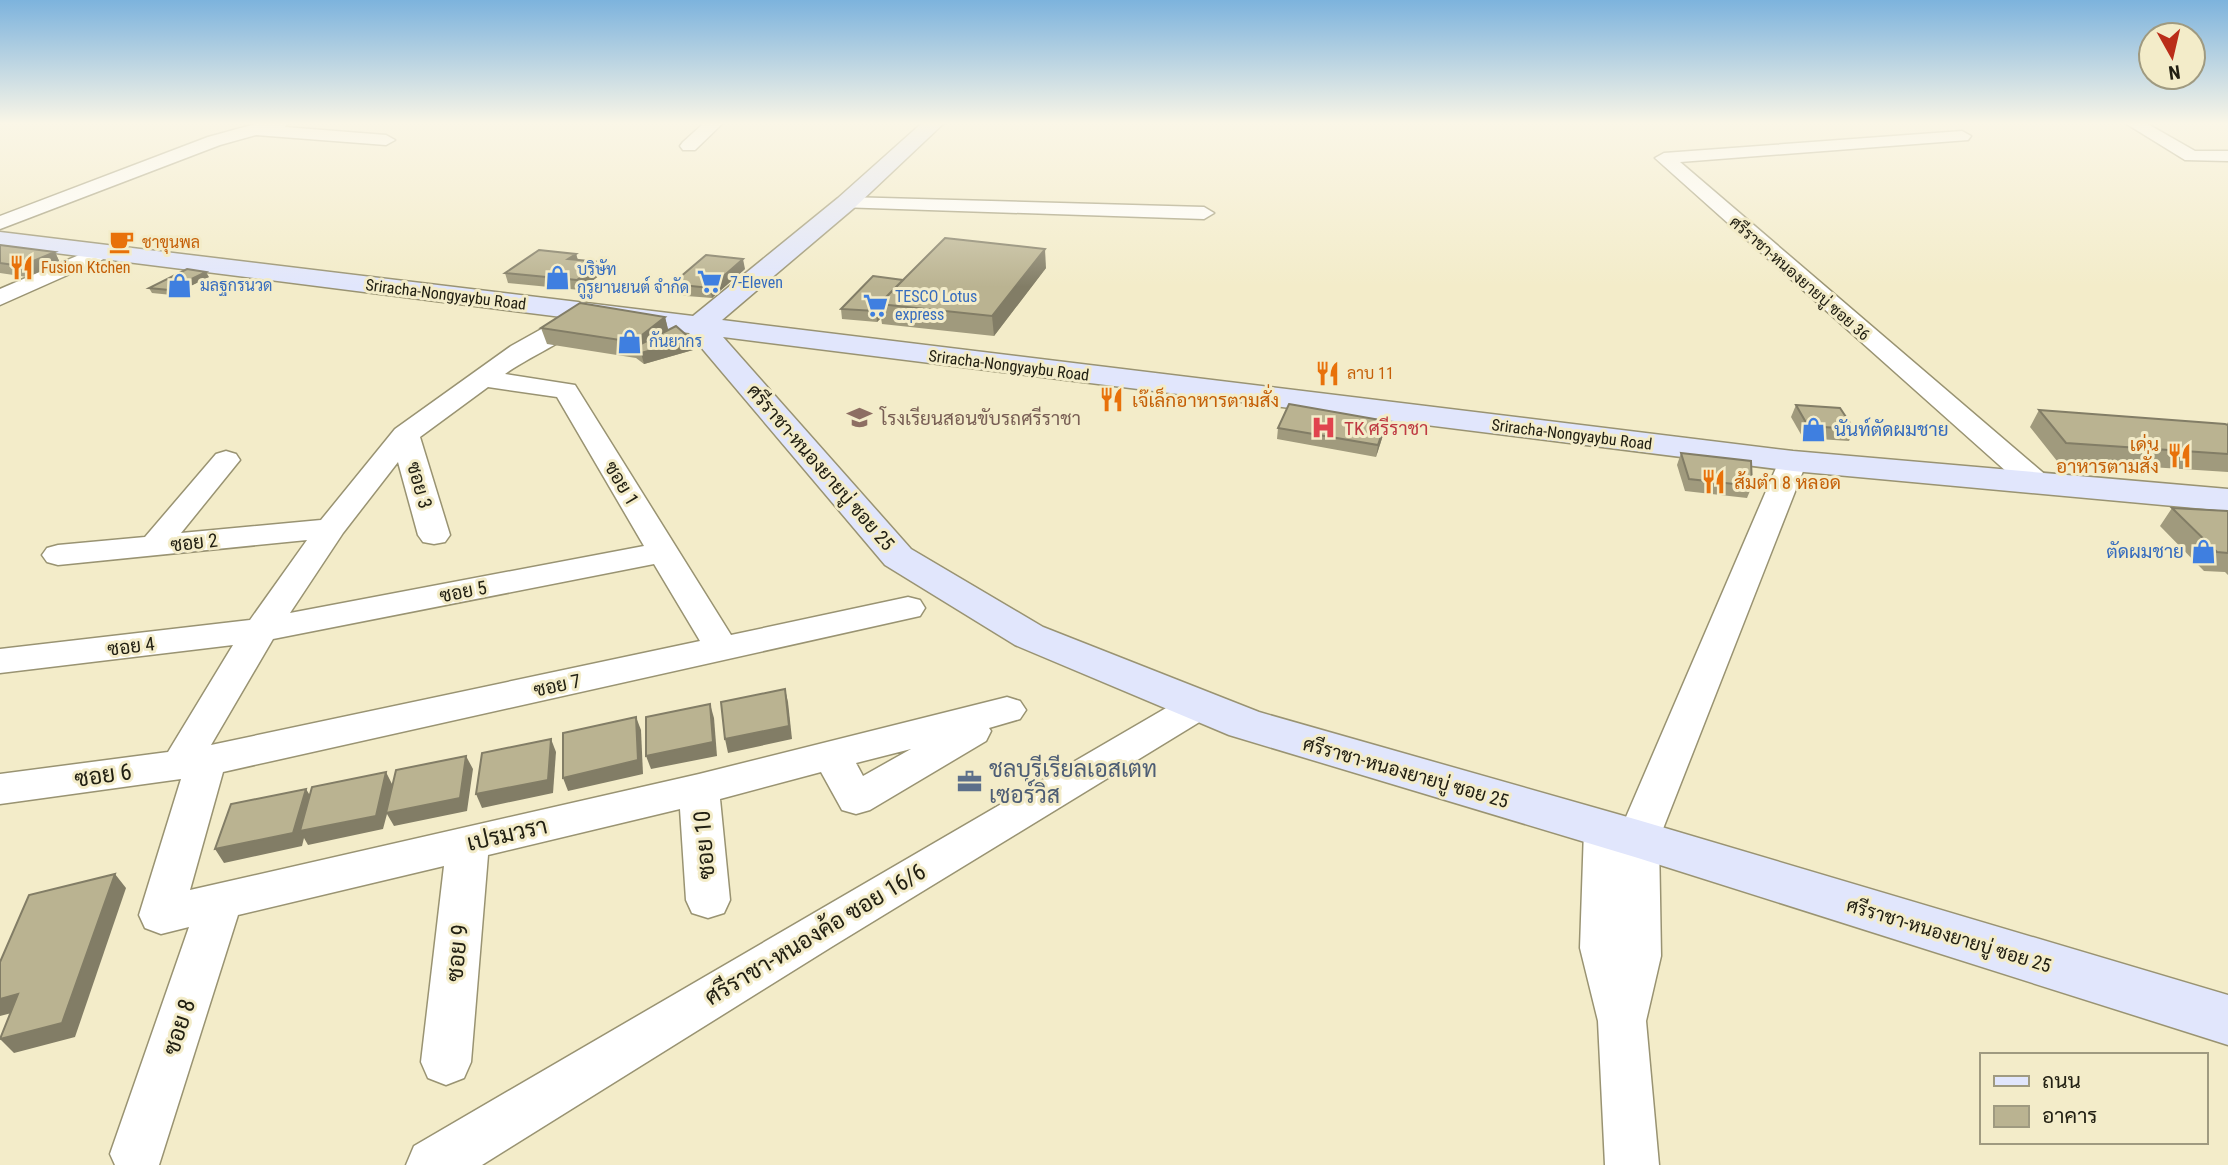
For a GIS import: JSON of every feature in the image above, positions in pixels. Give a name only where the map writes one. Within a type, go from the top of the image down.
[{"type":"main road","points":[[698,326],[875,177]]},
{"type":"main road","name":"Sriracha-Nongyaybu Road","points":[[0,239],[1793,461],[2228,500]]},
{"type":"main road","name":"ศรีราชา-หนองยายบู่ ซอย 25","points":[[698,326],[898,557],[1029,636],[1245,724],[1622,835],[2228,1020]]},
{"type":"street","points":[[0,223],[120,177]]},
{"type":"street","name":"ศรีราชา-หนองยายบู่ ซอย 36","points":[[1686,177],[2037,483]]},
{"type":"street","points":[[846,203],[1204,213]]},
{"type":"street","points":[[0,298],[100,252]]},
{"type":"street","name":"เปรมวรา","points":[[574,310],[556,333],[520,351],[405,435],[331,528],[241,660],[193,762],[162,915],[832,757],[1007,710]]},
{"type":"street","name":"ซอย 1","points":[[481,378],[566,391],[722,649]]},
{"type":"street","name":"ซอย 3","points":[[405,435],[434,535]]},
{"type":"street","points":[[155,545],[226,460]]},
{"type":"street","points":[[1632,1165],[1622,1021],[1638,956],[1622,835],[1793,461]]},
{"type":"street","name":"ซอย 2","points":[[58,555],[331,528]]},
{"type":"street","name":"ซอย 5","points":[[262,630],[664,552]]},
{"type":"street","name":"ซอย 7","points":[[193,762],[908,608]]},
{"type":"street","name":"ซอย 4","points":[[0,661],[262,630]]},
{"type":"street","name":"ศรีราชา-หนองค้อ ซอย 16/6","points":[[433,1165],[817,932],[1198,706]]},
{"type":"street","name":"ซอย 6","points":[[0,789],[193,762]]},
{"type":"street","name":"ซอย 10","points":[[699,789],[708,900]]},
{"type":"street","name":"ซอย 9","points":[[446,1062],[468,843]]},
{"type":"street","name":"ซอย 8","points":[[138,1154],[220,901]]},
{"type":"building","points":[[945,238],[1045,249],[992,316],[879,304]]},
{"type":"building","points":[[0,245],[55,252],[21,266],[0,263]]},
{"type":"building","points":[[539,250],[576,254],[568,259],[601,262],[577,280],[505,273]]},
{"type":"building","points":[[706,255],[743,259],[710,288],[672,284]]},
{"type":"building","points":[[187,269],[206,272],[169,290],[149,288]]},
{"type":"building","points":[[873,276],[903,280],[879,304],[880,308],[876,311],[841,309]]},
{"type":"building","points":[[580,303],[665,317],[633,342],[541,328]]},
{"type":"building","points":[[676,326],[691,339],[641,353],[633,348]]},
{"type":"building","points":[[1289,404],[1386,421],[1378,445],[1278,428]]},
{"type":"building","points":[[1796,405],[1840,408],[1854,429],[1808,426]]},
{"type":"building","points":[[2039,410],[2225,424],[2228,425],[2228,454],[2066,443]]},
{"type":"building","points":[[1681,453],[1751,461],[1752,486],[1689,479]]},
{"type":"building","points":[[2172,508],[2228,511],[2228,553],[2217,552]]},
{"type":"building","points":[[785,689],[789,726],[725,739],[721,702]]},
{"type":"building","points":[[710,704],[713,742],[646,756],[646,717]]},
{"type":"building","points":[[636,717],[638,760],[563,778],[563,733]]},
{"type":"building","points":[[551,739],[548,780],[476,794],[482,753]]},
{"type":"building","points":[[466,756],[460,798],[386,813],[396,770]]},
{"type":"building","points":[[386,772],[376,816],[300,831],[312,787]]},
{"type":"building","points":[[306,789],[293,833],[215,849],[231,804]]},
{"type":"building","points":[[115,874],[62,1023],[0,1039],[18,994],[0,999],[0,962],[29,895]]},
{"type":"place","name":"ชาขุนพล","points":[[122,242]]},
{"type":"place","name":"Fusion Ktchen","points":[[21,267]]},
{"type":"place","name":"บริษัท กูรูยานยนต์ จำกัด","points":[[557,278]]},
{"type":"place","name":"7-Eleven","points":[[710,282]]},
{"type":"place","name":"มลฐกรนวด","points":[[180,285]]},
{"type":"place","name":"TESCO Lotus express","points":[[875,305]]},
{"type":"place","name":"กันยากร","points":[[629,341]]},
{"type":"place","name":"ลาบ 11","points":[[1327,373]]},
{"type":"place","name":"เจ๊เล็กอาหารตามสั่ง","points":[[1112,400]]},
{"type":"place","name":"โรงเรียนสอนขับรถศรีราชา","points":[[860,418]]},
{"type":"place","name":"TK ศรีราชา","points":[[1324,428]]},
{"type":"place","name":"นันท์ตัดผมชาย","points":[[1814,429]]},
{"type":"place","name":"เด่น อาหารตามสั่ง","points":[[2179,455]]},
{"type":"place","name":"ส้มตำ 8 หลอด","points":[[1714,482]]},
{"type":"place","name":"ตัดผมชาย","points":[[2204,551]]},
{"type":"place","name":"ชลบุรีเรียลเอสเตท เซอร์วิส","points":[[969,782]]}]
